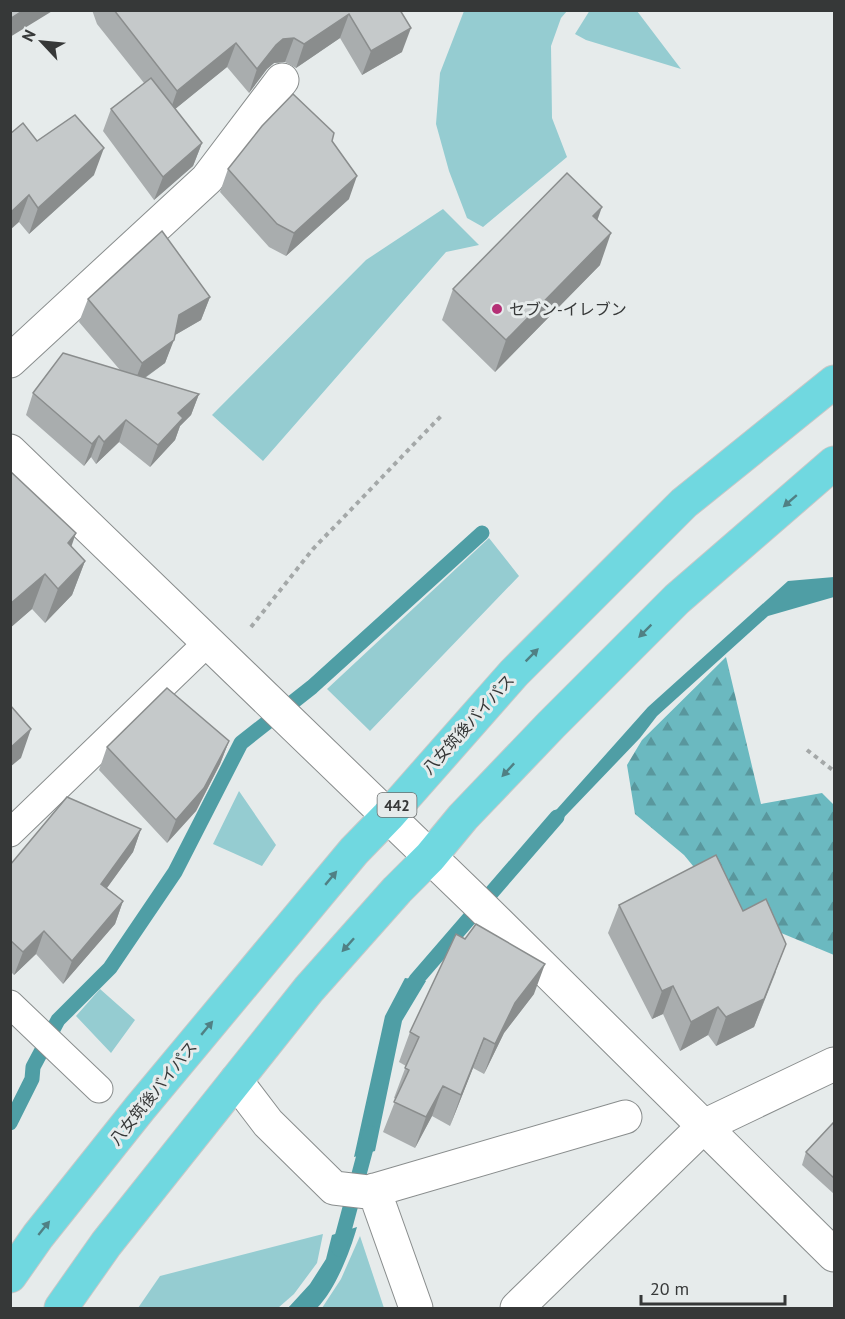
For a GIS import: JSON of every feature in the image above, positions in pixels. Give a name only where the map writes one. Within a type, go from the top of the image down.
[{"type":"highway","name":"八女筑後バイパス","points":[[10,1276],[38,1236],[140,1108],[354,850],[388,816],[514,673],[684,503],[834,382]]},
{"type":"highway","points":[[61,1308],[106,1244],[309,989],[397,890],[551,725],[669,608],[834,463]]},
{"type":"street","points":[[10,362],[207,179],[282,80]]},
{"type":"street","points":[[10,451],[388,816],[834,1255]]},
{"type":"street","points":[[517,1308],[704,1126],[834,1065]]},
{"type":"street","points":[[236,1081],[268,1123],[334,1188],[374,1190],[625,1117]]},
{"type":"street","points":[[374,1190],[416,1308]]},
{"type":"lane","points":[[10,833],[217,651]]},
{"type":"lane","points":[[10,1004],[99,1089]]},
{"type":"path","points":[[217,651],[441,416]]},
{"type":"path","points":[[807,750],[834,771]]},
{"type":"shaded area","points":[[590,10],[637,11],[681,69],[586,40],[575,34]]},
{"type":"shaded area","points":[[464,11],[567,11],[561,18],[551,46],[552,118],[567,157],[483,227],[467,218],[449,171],[436,124],[440,73]]},
{"type":"shaded area","points":[[443,209],[479,245],[446,252],[263,461],[212,415],[366,260]]},
{"type":"shaded area","points":[[489,538],[519,576],[370,731],[327,689]]},
{"type":"shaded area","points":[[834,577],[834,597],[768,616],[657,716],[640,738],[549,833],[541,827],[648,707],[788,581]]},
{"type":"shaded area","points":[[239,791],[276,845],[262,866],[213,844]]},
{"type":"shaded area","points":[[405,978],[426,981],[402,1021],[375,1151],[354,1157],[385,1016]]},
{"type":"shaded area","points":[[100,989],[135,1020],[111,1053],[76,1016]]},
{"type":"shaded area","points":[[357,1227],[341,1270],[324,1300],[317,1308],[288,1308],[310,1284],[326,1259],[332,1235]]},
{"type":"shaded area","points":[[323,1234],[317,1263],[294,1294],[278,1308],[138,1308],[160,1276]]},
{"type":"shaded area","points":[[360,1236],[384,1308],[322,1308],[341,1279]]},
{"type":"green space","points":[[726,657],[761,804],[822,793],[834,805],[834,955],[731,912],[684,855],[635,814],[627,765],[642,740]]},
{"type":"building","points":[[10,10],[24,10],[10,19]]},
{"type":"building","points":[[114,10],[400,10],[411,28],[371,51],[349,14],[304,44],[294,38],[283,39],[257,69],[236,43],[177,91]]},
{"type":"building","points":[[151,78],[202,143],[163,177],[111,109]]},
{"type":"building","points":[[293,94],[334,133],[332,141],[357,176],[294,233],[277,224],[228,169],[262,126]]},
{"type":"building","points":[[75,115],[104,148],[38,208],[29,195],[10,213],[10,134],[23,123],[37,141]]},
{"type":"building","points":[[567,173],[602,207],[593,216],[611,233],[506,340],[453,289]]},
{"type":"building","points":[[162,231],[210,297],[179,315],[174,340],[142,363],[88,299]]},
{"type":"building","points":[[63,353],[199,394],[178,413],[183,418],[158,445],[126,420],[104,442],[99,436],[92,444],[33,393]]},
{"type":"building","points":[[10,471],[76,533],[68,543],[85,561],[58,589],[45,574],[10,604]]},
{"type":"building","points":[[167,688],[229,741],[204,788],[176,820],[107,747]]},
{"type":"building","points":[[10,705],[31,729],[10,748]]},
{"type":"building","points":[[67,797],[141,829],[101,884],[123,901],[72,961],[44,931],[23,952],[10,940],[10,865]]},
{"type":"building","points":[[716,855],[743,911],[766,899],[786,944],[764,999],[726,1017],[718,1007],[691,1022],[673,986],[662,991],[619,905]]},
{"type":"building","points":[[476,924],[545,964],[515,1003],[495,1044],[484,1038],[461,1095],[443,1086],[426,1117],[394,1102],[409,1070],[405,1068],[419,1037],[410,1032],[456,934],[465,939]]},
{"type":"building","points":[[834,1122],[834,1178],[806,1152]]},
{"type":"waterway","points":[[10,1123],[32,1079],[33,1067],[58,1020],[110,968],[175,872],[241,743],[312,687],[482,533]]},
{"type":"waterway","points":[[406,996],[416,980],[557,817]]},
{"type":"waterway","points":[[339,1249],[370,1133]]},
{"type":"place","name":"セブン-イレブン","points":[[497,309]]}]
